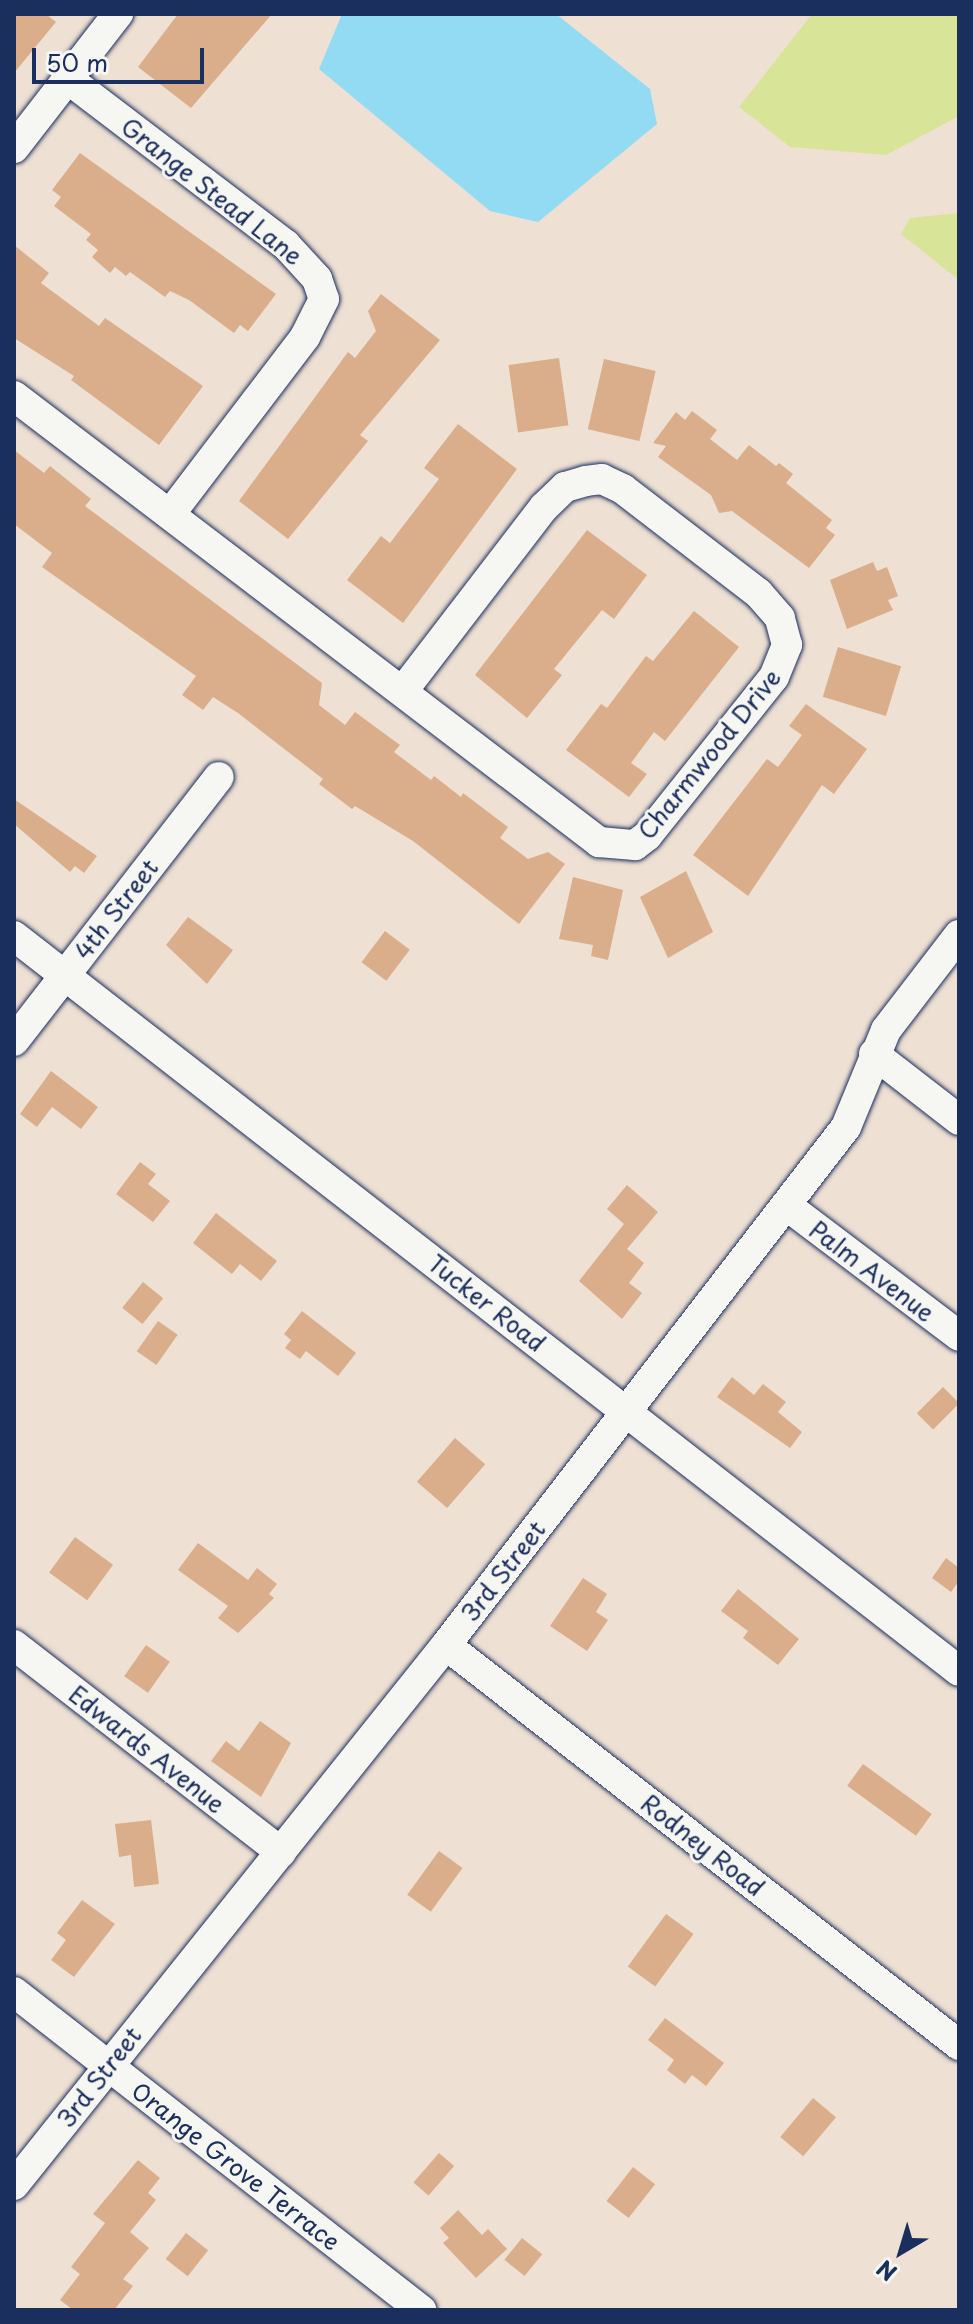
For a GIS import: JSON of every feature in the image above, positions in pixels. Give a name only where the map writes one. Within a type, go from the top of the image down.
[{"type":"street","points":[[14,148],[118,14]]},
{"type":"street","name":"Grange Stead Lane","points":[[68,79],[286,245],[317,279],[324,299],[305,337],[170,514]]},
{"type":"street","name":"Charmwood Drive","points":[[14,396],[403,691],[581,832],[616,846],[635,845],[660,822],[774,677],[787,645],[780,618],[758,593],[623,489],[602,479],[565,487],[544,507],[403,691]]},
{"type":"street","name":"4th Street","points":[[14,1041],[219,777]]},
{"type":"street","name":"3rd Street","points":[[18,2174],[446,1645],[846,1127],[874,1054],[893,1019],[959,935]]},
{"type":"street","name":"Tucker Road","points":[[14,936],[959,1671]]},
{"type":"street","points":[[874,1054],[959,1120]]},
{"type":"street","name":"Palm Avenue","points":[[786,1205],[959,1336]]},
{"type":"street","name":"Edwards Avenue","points":[[14,1645],[281,1852]]},
{"type":"street","name":"Rodney Road","points":[[446,1645],[959,2045]]},
{"type":"street","name":"Orange Grove Terrace","points":[[14,1992],[421,2310]]},
{"type":"green space","points":[[812,14],[959,14],[959,116],[886,155],[790,147],[739,107]]},
{"type":"green space","points":[[959,213],[959,280],[901,234],[910,218]]},
{"type":"water","points":[[342,14],[556,14],[650,89],[657,124],[538,222],[490,211],[319,69]]},
{"type":"building","points":[[14,14],[46,14],[56,22],[14,73]]},
{"type":"building","points":[[178,14],[272,14],[191,108],[138,67]]},
{"type":"building","points":[[80,153],[276,294],[248,331],[240,325],[234,333],[189,300],[170,291],[165,297],[130,272],[126,276],[115,267],[110,273],[92,257],[98,250],[86,240],[91,234],[54,206],[61,197],[52,190]]},
{"type":"building","points":[[14,245],[49,273],[41,283],[99,326],[105,318],[203,386],[159,445],[71,380],[74,376],[14,338]]},
{"type":"building","points":[[381,294],[440,340],[360,435],[368,441],[288,539],[239,501],[348,352],[355,358],[376,331],[368,311]]},
{"type":"building","points":[[559,358],[568,425],[518,432],[508,365]]},
{"type":"building","points":[[604,359],[656,371],[639,441],[588,429]]},
{"type":"building","points":[[692,411],[717,430],[710,439],[737,460],[749,445],[776,466],[779,463],[793,474],[786,483],[832,520],[826,528],[835,535],[809,568],[732,511],[719,513],[711,495],[658,457],[666,446],[653,443],[676,412],[685,420]]},
{"type":"building","points":[[458,424],[517,469],[403,623],[347,580],[381,536],[390,543],[439,479],[424,468]]},
{"type":"building","points":[[14,450],[44,473],[50,466],[91,499],[85,506],[322,683],[319,705],[345,725],[355,712],[400,745],[394,752],[431,780],[434,776],[461,797],[463,793],[508,827],[500,838],[528,859],[548,852],[565,864],[519,924],[413,841],[355,806],[352,809],[319,784],[323,779],[238,713],[213,697],[203,710],[182,695],[196,676],[42,567],[52,553],[14,524]]},
{"type":"building","points":[[587,530],[647,575],[614,619],[602,610],[554,669],[562,675],[527,718],[475,675]]},
{"type":"building","points":[[873,562],[877,571],[887,567],[898,596],[888,600],[893,610],[847,629],[830,580]]},
{"type":"building","points":[[694,611],[739,647],[665,741],[654,732],[631,763],[647,774],[629,797],[566,750],[601,704],[607,708],[646,656],[653,661]]},
{"type":"building","points":[[838,647],[901,666],[886,716],[823,697]]},
{"type":"building","points":[[806,704],[867,749],[834,794],[822,785],[748,896],[693,855],[767,759],[778,767],[802,735],[789,726]]},
{"type":"building","points":[[14,799],[97,856],[84,873],[75,866],[70,872],[14,824]]},
{"type":"building","points":[[686,871],[713,932],[668,958],[640,897]]},
{"type":"building","points":[[573,877],[623,890],[608,960],[591,956],[593,945],[559,939]]},
{"type":"building","points":[[188,917],[233,950],[207,984],[166,945]]},
{"type":"building","points":[[385,931],[410,950],[386,981],[362,962]]},
{"type":"building","points":[[51,1071],[98,1107],[81,1129],[52,1107],[37,1127],[20,1114]]},
{"type":"building","points":[[140,1162],[156,1174],[148,1184],[170,1201],[153,1222],[116,1194]]},
{"type":"building","points":[[627,1185],[658,1212],[627,1249],[644,1263],[629,1283],[642,1293],[622,1319],[579,1281],[624,1224],[607,1209]]},
{"type":"building","points":[[216,1213],[277,1261],[261,1281],[240,1264],[232,1274],[193,1243]]},
{"type":"building","points":[[143,1282],[163,1298],[142,1324],[122,1308]]},
{"type":"building","points":[[302,1311],[356,1353],[338,1376],[306,1351],[300,1359],[285,1348],[291,1340],[284,1334]]},
{"type":"building","points":[[158,1321],[178,1335],[156,1365],[137,1351]]},
{"type":"building","points":[[732,1377],[754,1395],[763,1384],[786,1402],[778,1412],[802,1432],[790,1448],[717,1397]]},
{"type":"building","points":[[943,1387],[959,1404],[933,1429],[917,1413]]},
{"type":"building","points":[[455,1438],[485,1464],[447,1508],[417,1482]]},
{"type":"building","points":[[75,1537],[113,1565],[87,1600],[49,1573]]},
{"type":"building","points":[[198,1543],[248,1580],[257,1568],[277,1584],[269,1594],[274,1598],[238,1633],[218,1618],[228,1606],[178,1570]]},
{"type":"building","points":[[946,1558],[959,1568],[959,1581],[951,1592],[932,1578]]},
{"type":"building","points":[[583,1578],[607,1594],[596,1612],[608,1620],[587,1651],[550,1626]]},
{"type":"building","points":[[738,1589],[799,1639],[778,1665],[743,1638],[748,1631],[721,1611]]},
{"type":"building","points":[[146,1645],[170,1662],[148,1693],[124,1676]]},
{"type":"building","points":[[260,1721],[291,1743],[261,1797],[211,1761],[226,1741],[239,1751]]},
{"type":"building","points":[[863,1764],[932,1814],[916,1836],[847,1786]]},
{"type":"building","points":[[151,1820],[159,1884],[134,1887],[131,1855],[119,1857],[115,1824]]},
{"type":"building","points":[[439,1851],[462,1868],[431,1912],[407,1895]]},
{"type":"building","points":[[82,1900],[115,1924],[74,1977],[51,1960],[66,1940],[57,1933]]},
{"type":"building","points":[[666,1914],[694,1934],[655,1987],[628,1967]]},
{"type":"building","points":[[665,2018],[724,2063],[706,2086],[692,2075],[685,2084],[667,2070],[674,2060],[648,2040]]},
{"type":"building","points":[[813,2098],[836,2117],[803,2156],[780,2137]]},
{"type":"building","points":[[439,2153],[454,2166],[429,2196],[413,2182]]},
{"type":"building","points":[[138,2160],[160,2178],[148,2193],[156,2200],[130,2232],[149,2248],[123,2279],[133,2286],[114,2310],[73,2310],[60,2300],[80,2274],[71,2267],[105,2223],[93,2214]]},
{"type":"building","points":[[633,2167],[655,2184],[629,2218],[607,2201]]},
{"type":"building","points":[[458,2210],[482,2235],[488,2229],[507,2249],[476,2278],[443,2243],[449,2238],[440,2228]]},
{"type":"building","points":[[186,2233],[208,2250],[188,2276],[166,2259]]},
{"type":"building","points":[[522,2238],[542,2254],[525,2276],[504,2260]]}]
